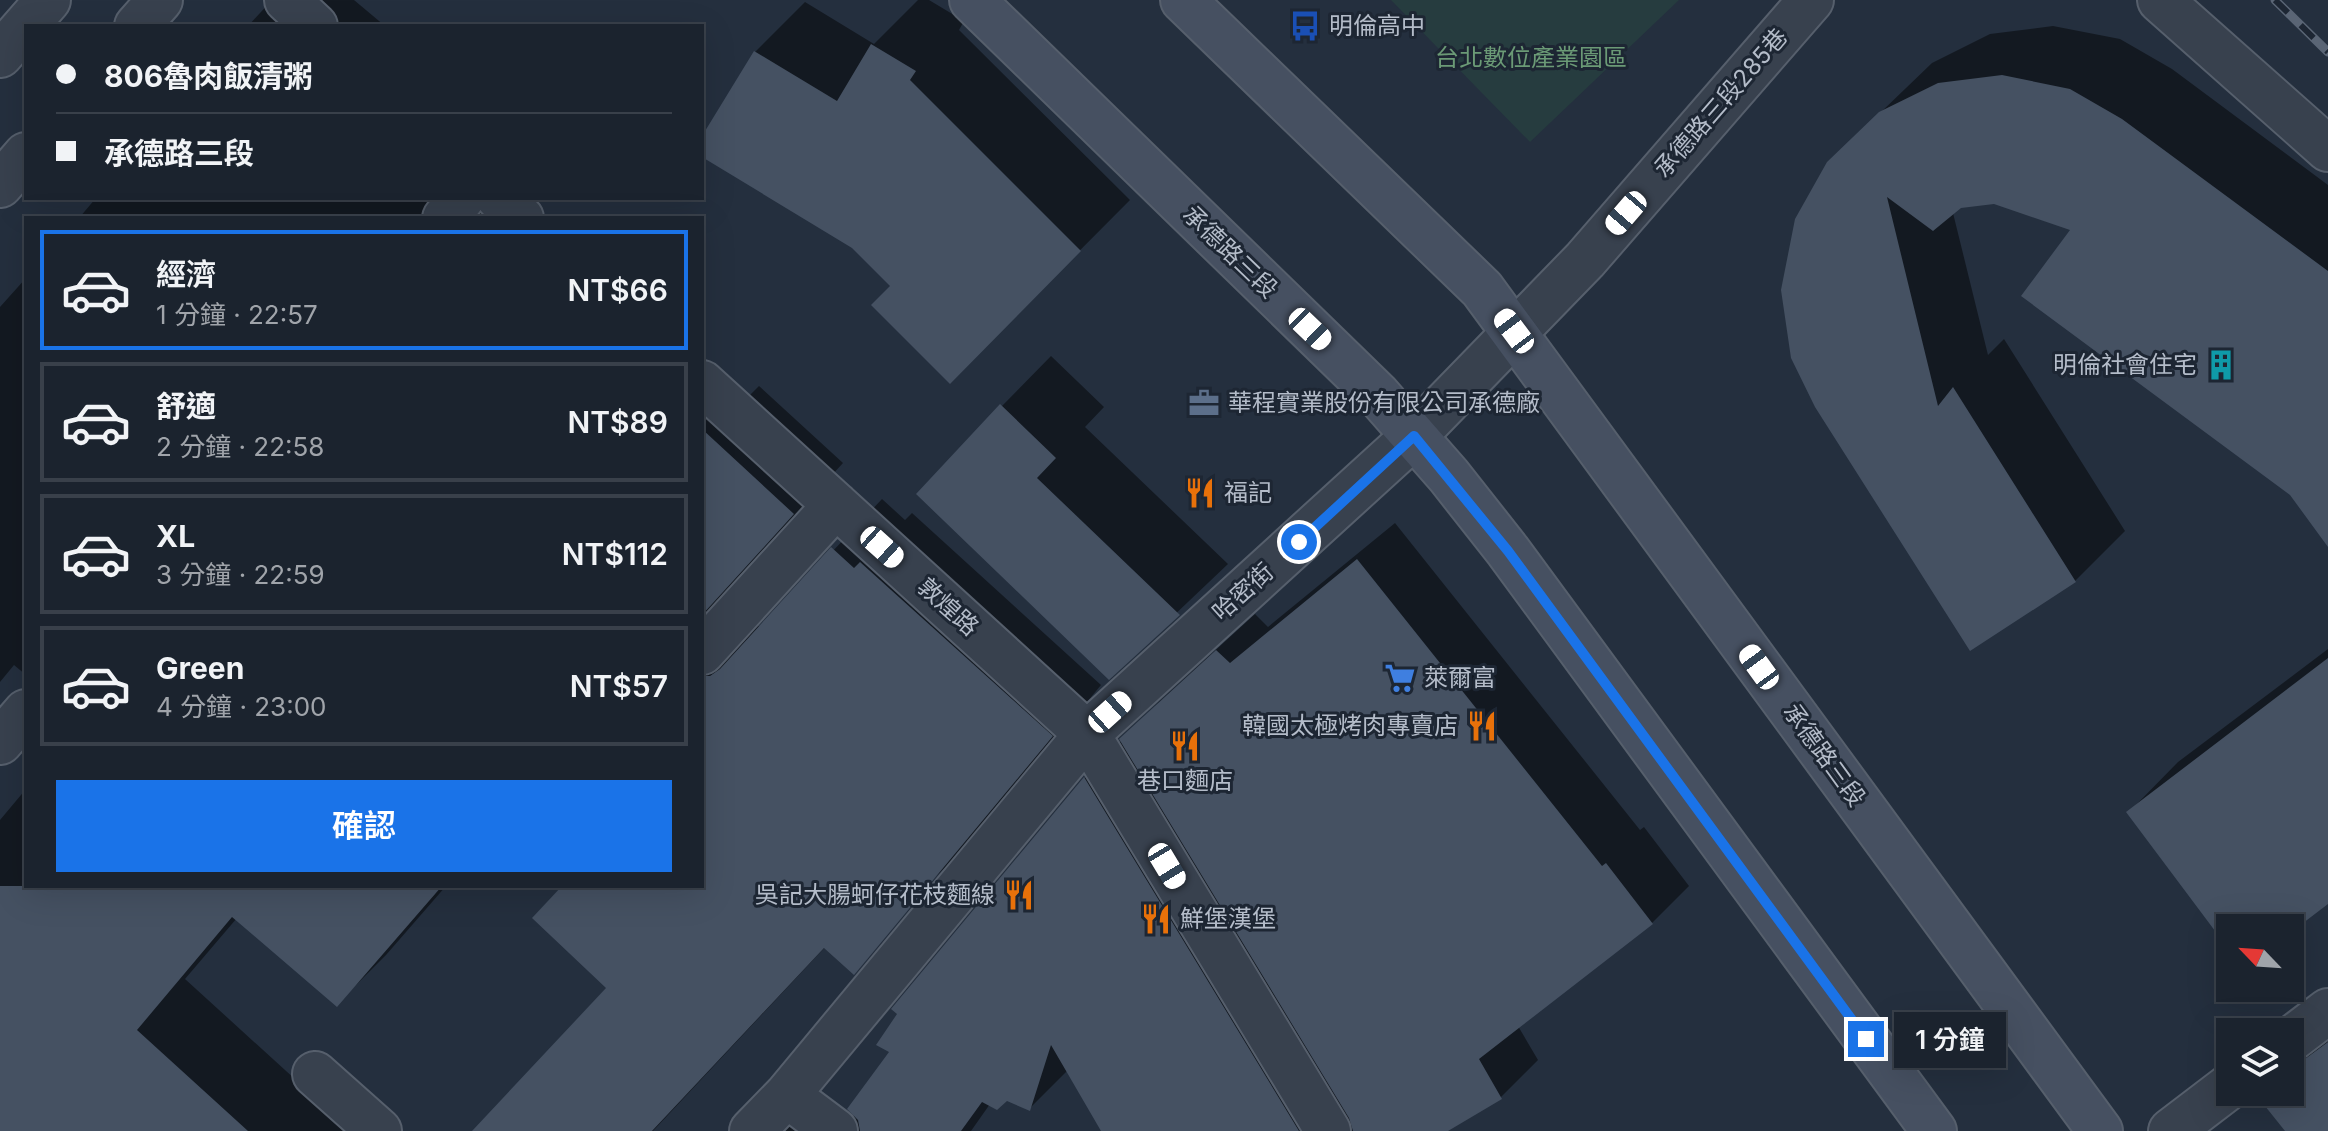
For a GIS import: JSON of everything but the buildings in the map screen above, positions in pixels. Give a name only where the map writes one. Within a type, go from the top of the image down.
[{"type":"main road","name":"承德路三段","points":[[972,0],[1378,395],[1414,436],[1508,551],[1934,1131]]},
{"type":"main road","name":"承德路三段","points":[[1183,0],[1482,289],[2100,1131]]},
{"type":"street","points":[[27,24],[48,0]]},
{"type":"street","points":[[139,24],[160,0]]},
{"type":"street","points":[[287,0],[313,24]]},
{"type":"street","name":"承德路三段285巷","points":[[1465,380],[1585,260],[1811,0]]},
{"type":"street","points":[[2160,0],[2328,149]]},
{"type":"street","points":[[0,55],[24,28]]},
{"type":"street","points":[[0,185],[24,157]]},
{"type":"street","points":[[447,216],[460,200]]},
{"type":"street","points":[[501,200],[519,216]]},
{"type":"street","name":"哈密街","points":[[752,1131],[787,1095],[1087,734],[1414,436],[1465,380]]},
{"type":"street","name":"敦煌路","points":[[704,385],[1087,734],[1328,1131]]},
{"type":"street","points":[[704,650],[836,505]]},
{"type":"street","points":[[0,742],[24,714]]},
{"type":"street","points":[[2304,1029],[2328,1011]]},
{"type":"street","points":[[315,1074],[379,1131]]},
{"type":"street","points":[[787,1095],[835,1131]]},
{"type":"street","points":[[2171,1131],[2216,1097]]},
{"type":"green space","name":"台北數位產業園區","points":[[1391,0],[1679,0],[1530,142]]},
{"type":"railway","points":[[2275,0],[2328,52]]},
{"type":"place","name":"明倫高中","points":[[1305,26]]},
{"type":"place","name":"明倫社會住宅","points":[[2221,365]]},
{"type":"place","name":"華程實業股份有限公司承德廠","points":[[1204,403]]},
{"type":"place","name":"福記","points":[[1200,493]]},
{"type":"place","name":"萊爾富","points":[[1400,678]]},
{"type":"place","name":"韓國太極烤肉專賣店","points":[[1482,726]]},
{"type":"place","name":"巷口麵店","points":[[1185,746]]},
{"type":"place","name":"吳記大腸蚵仔花枝麵線","points":[[1019,895]]},
{"type":"place","name":"鮮堡漢堡","points":[[1156,919]]},
{"type":"route","points":[[1299,542],[1414,436],[1508,551],[1866,1039]]}]
